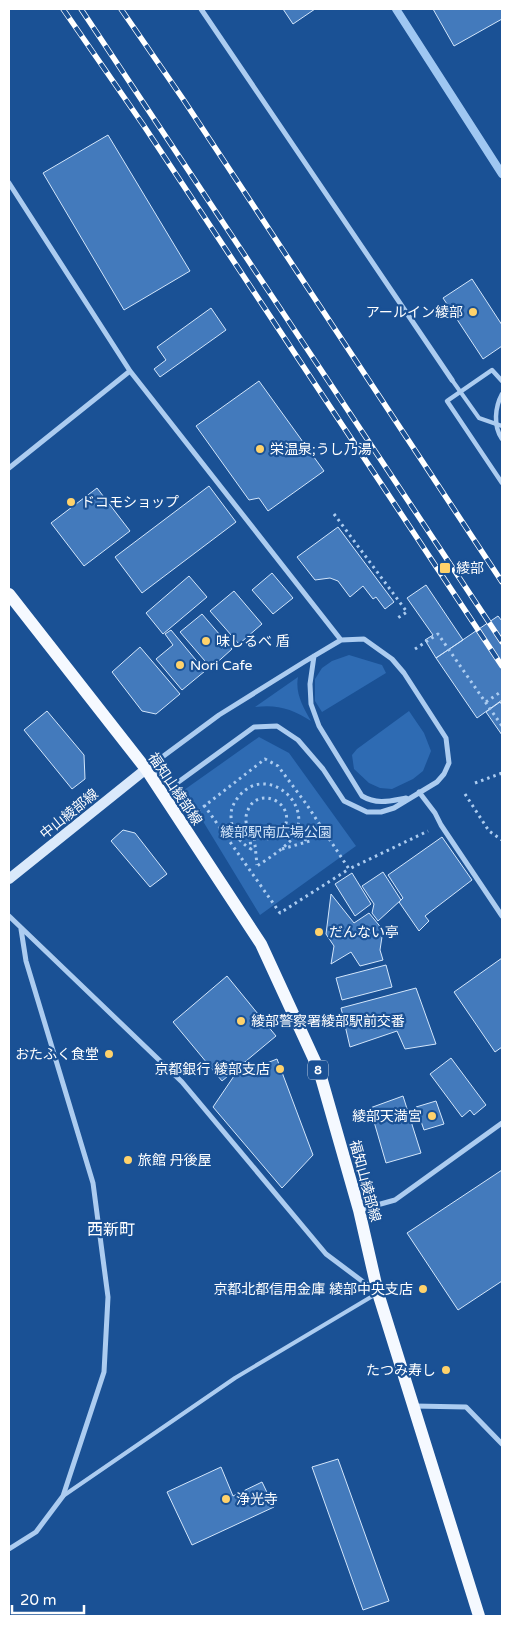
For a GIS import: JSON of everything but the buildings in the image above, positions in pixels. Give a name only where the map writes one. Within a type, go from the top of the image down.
[{"type":"main road","name":"福知山綾部線","points":[[9,594],[146,769],[261,944],[318,1070],[358,1210],[378,1293],[479,1616]]},
{"type":"main road","name":"中山綾部線","points":[[9,879],[146,769]]},
{"type":"street","points":[[201,9],[452,380]]},
{"type":"street","points":[[9,183],[130,371],[341,640]]},
{"type":"street","points":[[502,381],[492,370],[447,401],[502,483]]},
{"type":"street","points":[[9,468],[130,371]]},
{"type":"street","points":[[502,394],[496,404],[500,425],[497,431],[502,439]]},
{"type":"street","points":[[364,639],[392,659],[404,672],[446,738],[449,763],[444,774],[437,782],[394,808],[381,812],[367,812],[344,801],[323,769],[298,740],[277,726],[254,727],[177,784],[146,769],[219,715],[314,656],[341,640],[364,639]]},
{"type":"street","points":[[314,656],[310,684],[311,704],[319,726],[362,796],[371,802],[389,802],[409,798]]},
{"type":"street","points":[[419,792],[435,813],[441,825],[502,916]]},
{"type":"street","points":[[9,916],[182,1082],[326,1254],[378,1293]]},
{"type":"street","points":[[9,1549],[36,1532],[63,1496],[104,1372],[108,1297],[93,1183],[26,961],[21,929]]},
{"type":"street","points":[[358,1210],[395,1200],[502,1123]]},
{"type":"street","points":[[414,1406],[466,1407],[502,1444]]},
{"type":"lane","points":[[452,380],[479,418],[500,425]]},
{"type":"lane","points":[[63,1496],[235,1378],[378,1293]]},
{"type":"path","points":[[334,514],[407,612],[396,620]]},
{"type":"path","points":[[415,649],[438,634],[502,726]]},
{"type":"path","points":[[486,702],[502,691]]},
{"type":"path","points":[[198,811],[265,760],[278,766],[298,792],[349,869]]},
{"type":"path","points":[[475,783],[502,774]]},
{"type":"path","points":[[264,784],[285,790],[291,798],[297,808],[298,819],[293,836],[280,850],[258,866],[254,835],[262,839],[269,839],[281,834],[285,828],[287,815],[280,803],[268,798],[254,802],[250,806],[246,819],[250,831],[251,849],[241,843],[234,834],[231,823],[231,811],[235,801],[252,786],[264,784]]},
{"type":"path","points":[[291,798],[298,792]]},
{"type":"path","points":[[465,794],[489,831],[502,840]]},
{"type":"path","points":[[204,805],[280,913],[349,869],[441,825]]},
{"type":"path","points":[[280,850],[310,841],[293,836]]},
{"type":"green space","points":[[349,655],[382,665],[386,673],[322,712],[315,701],[315,679],[322,668],[332,661]]},
{"type":"green space","points":[[298,677],[299,694],[311,721],[298,713],[284,708],[270,706],[255,707]]},
{"type":"green space","points":[[409,711],[424,733],[431,751],[423,771],[413,779],[392,789],[380,788],[369,783],[354,769],[352,755],[357,749]]},
{"type":"green space","name":"綾部駅南広場公園","points":[[259,737],[289,753],[356,846],[260,915],[184,790]]},
{"type":"waterway","points":[[396,9],[502,174]]},
{"type":"railway","points":[[63,9],[144,126],[502,666]]},
{"type":"railway","points":[[81,9],[502,642]]},
{"type":"railway","points":[[121,9],[183,99],[502,582]]},
{"type":"place","name":"アールイン綾部","points":[[473,312]]},
{"type":"place","name":"栄温泉;うし乃湯","points":[[260,449]]},
{"type":"place","name":"ドコモショップ","points":[[71,502]]},
{"type":"place","name":"綾部","points":[[445,568]]},
{"type":"place","name":"味しるべ 盾","points":[[206,641]]},
{"type":"place","name":"Nori Cafe","points":[[180,665]]},
{"type":"place","name":"だんない亭","points":[[319,932]]},
{"type":"place","name":"綾部警察署綾部駅前交番","points":[[241,1021]]},
{"type":"place","name":"おたふく食堂","points":[[109,1054]]},
{"type":"place","name":"京都銀行 綾部支店","points":[[280,1069]]},
{"type":"place","name":"綾部天満宮","points":[[432,1116]]},
{"type":"place","name":"旅館 丹後屋","points":[[128,1160]]},
{"type":"place","name":"京都北都信用金庫 綾部中央支店","points":[[423,1289]]},
{"type":"place","name":"たつみ寿し","points":[[446,1370]]},
{"type":"place","name":"浄光寺","points":[[226,1499]]},
{"type":"district","name":"西新町","points":[[111,1230]]}]
